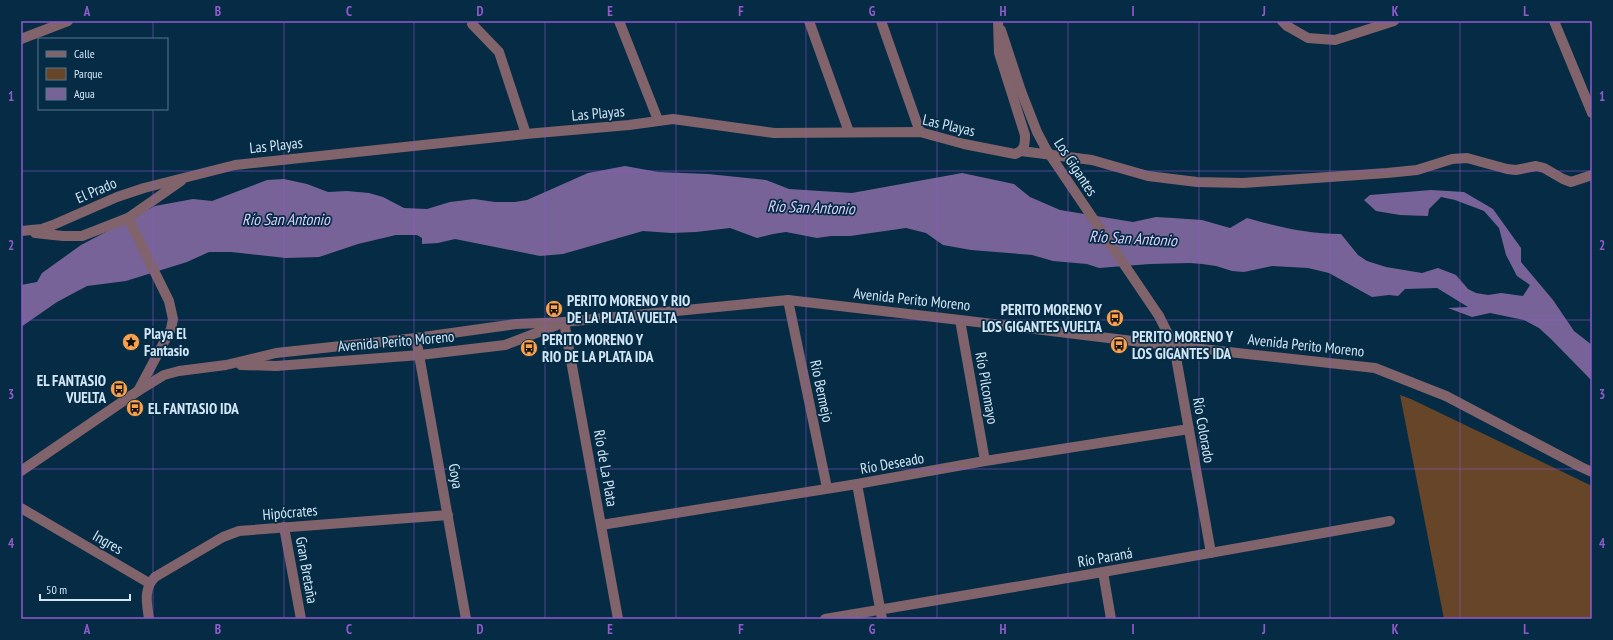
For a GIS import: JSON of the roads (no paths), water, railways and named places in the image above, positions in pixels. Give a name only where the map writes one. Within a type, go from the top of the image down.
[{"type":"street","points":[[21,39],[68,21]]},
{"type":"street","points":[[619,21],[658,120]]},
{"type":"street","points":[[809,21],[849,132]]},
{"type":"street","points":[[881,21],[920,132]]},
{"type":"street","points":[[998,21],[999,53],[1025,136],[1025,146],[1018,153]]},
{"type":"street","name":"Los Gigantes","points":[[998,21],[1036,132],[1159,316]]},
{"type":"street","points":[[1282,21],[1286,26],[1308,38],[1335,40],[1394,21]]},
{"type":"street","points":[[1554,21],[1592,113]]},
{"type":"street","points":[[472,24],[499,52],[526,134]]},
{"type":"street","name":"Las Playas","points":[[184,178],[206,171],[235,165],[526,134],[629,125],[674,119],[774,133],[920,132],[964,144],[1018,153],[1092,160],[1148,176],[1198,182],[1243,183],[1387,173],[1417,170],[1445,161],[1467,158],[1507,169],[1516,170],[1536,166],[1544,168],[1571,182],[1592,175]]},
{"type":"street","points":[[22,231],[62,236],[82,236],[128,218],[184,178]]},
{"type":"street","name":"El Prado","points":[[22,231],[53,226],[117,197],[144,188],[184,178]]},
{"type":"street","points":[[128,218],[170,302],[173,319],[171,329],[138,391]]},
{"type":"street","name":"Avenida Perito Moreno","points":[[21,471],[138,391],[164,375],[179,371],[226,365],[276,353],[416,338],[516,324],[564,322],[788,300],[1174,346],[1375,368],[1446,396],[1592,472]]},
{"type":"street","name":"Río Bermejo","points":[[788,300],[827,488]]},
{"type":"street","name":"Río Colorado","points":[[1159,316],[1174,346],[1211,553]]},
{"type":"street","name":"Río Pilcomayo","points":[[960,320],[985,461]]},
{"type":"street","name":"Avenida Perito Moreno","points":[[226,365],[276,366],[420,355],[506,345],[564,322]]},
{"type":"street","name":"Río de La Plata","points":[[564,322],[618,619]]},
{"type":"street","name":"Goya","points":[[416,338],[466,619]]},
{"type":"street","name":"Río Deseado","points":[[601,525],[1188,429]]},
{"type":"street","points":[[857,484],[881,615]]},
{"type":"street","name":"Ingres","points":[[21,508],[149,583]]},
{"type":"street","name":"Hipócrates","points":[[149,583],[160,574],[223,537],[240,531],[448,514]]},
{"type":"street","name":"Río Paraná","points":[[825,619],[881,615],[1103,572],[1390,521]]},
{"type":"street","name":"Gran Bretaña","points":[[284,527],[301,619]]},
{"type":"street","points":[[1103,572],[1111,619]]},
{"type":"street","points":[[148,619],[146,596],[149,583]]},
{"type":"water","name":"Río San Antonio","points":[[625,166],[658,172],[708,174],[766,180],[789,189],[852,193],[962,173],[1014,184],[1030,197],[1060,210],[1133,222],[1156,217],[1173,218],[1202,220],[1230,228],[1247,218],[1317,233],[1341,234],[1358,255],[1367,261],[1386,267],[1422,273],[1438,268],[1456,275],[1468,289],[1476,293],[1488,295],[1501,293],[1523,296],[1530,285],[1517,276],[1506,255],[1499,228],[1484,211],[1455,200],[1441,197],[1429,209],[1428,216],[1400,215],[1376,211],[1364,200],[1370,195],[1431,190],[1464,192],[1493,209],[1521,248],[1521,262],[1553,300],[1574,331],[1592,345],[1592,381],[1539,328],[1524,320],[1490,313],[1472,317],[1448,308],[1468,307],[1437,288],[1405,289],[1398,296],[1389,295],[1372,297],[1329,273],[1308,268],[1272,266],[1244,272],[1232,271],[1216,266],[1190,263],[1099,268],[1087,264],[1053,261],[1032,255],[971,250],[943,245],[926,233],[906,228],[850,236],[817,238],[786,232],[757,238],[730,228],[671,233],[643,231],[563,254],[540,256],[455,239],[438,243],[422,244],[422,238],[417,235],[396,235],[358,244],[319,257],[286,258],[231,252],[209,252],[187,262],[126,281],[87,286],[57,302],[21,327],[21,285],[37,282],[42,273],[81,245],[155,206],[193,199],[212,201],[267,180],[284,179],[307,184],[328,192],[347,191],[369,193],[383,197],[404,208],[427,209],[450,202],[474,199],[495,202],[515,202],[527,200],[588,173]]},
{"type":"place","name":"PERITO MORENO Y RIO DE LA PLATA VUELTA","points":[[554,309]]},
{"type":"place","name":"PERITO MORENO Y LOS GIGANTES VUELTA","points":[[1115,318]]},
{"type":"place","name":"Playa El Fantasio","points":[[131,342]]},
{"type":"place","name":"PERITO MORENO Y LOS GIGANTES IDA","points":[[1119,345]]},
{"type":"place","name":"PERITO MORENO Y RIO DE LA PLATA IDA","points":[[529,348]]},
{"type":"place","name":"EL FANTASIO VUELTA","points":[[119,389]]},
{"type":"place","name":"EL FANTASIO IDA","points":[[135,408]]}]
